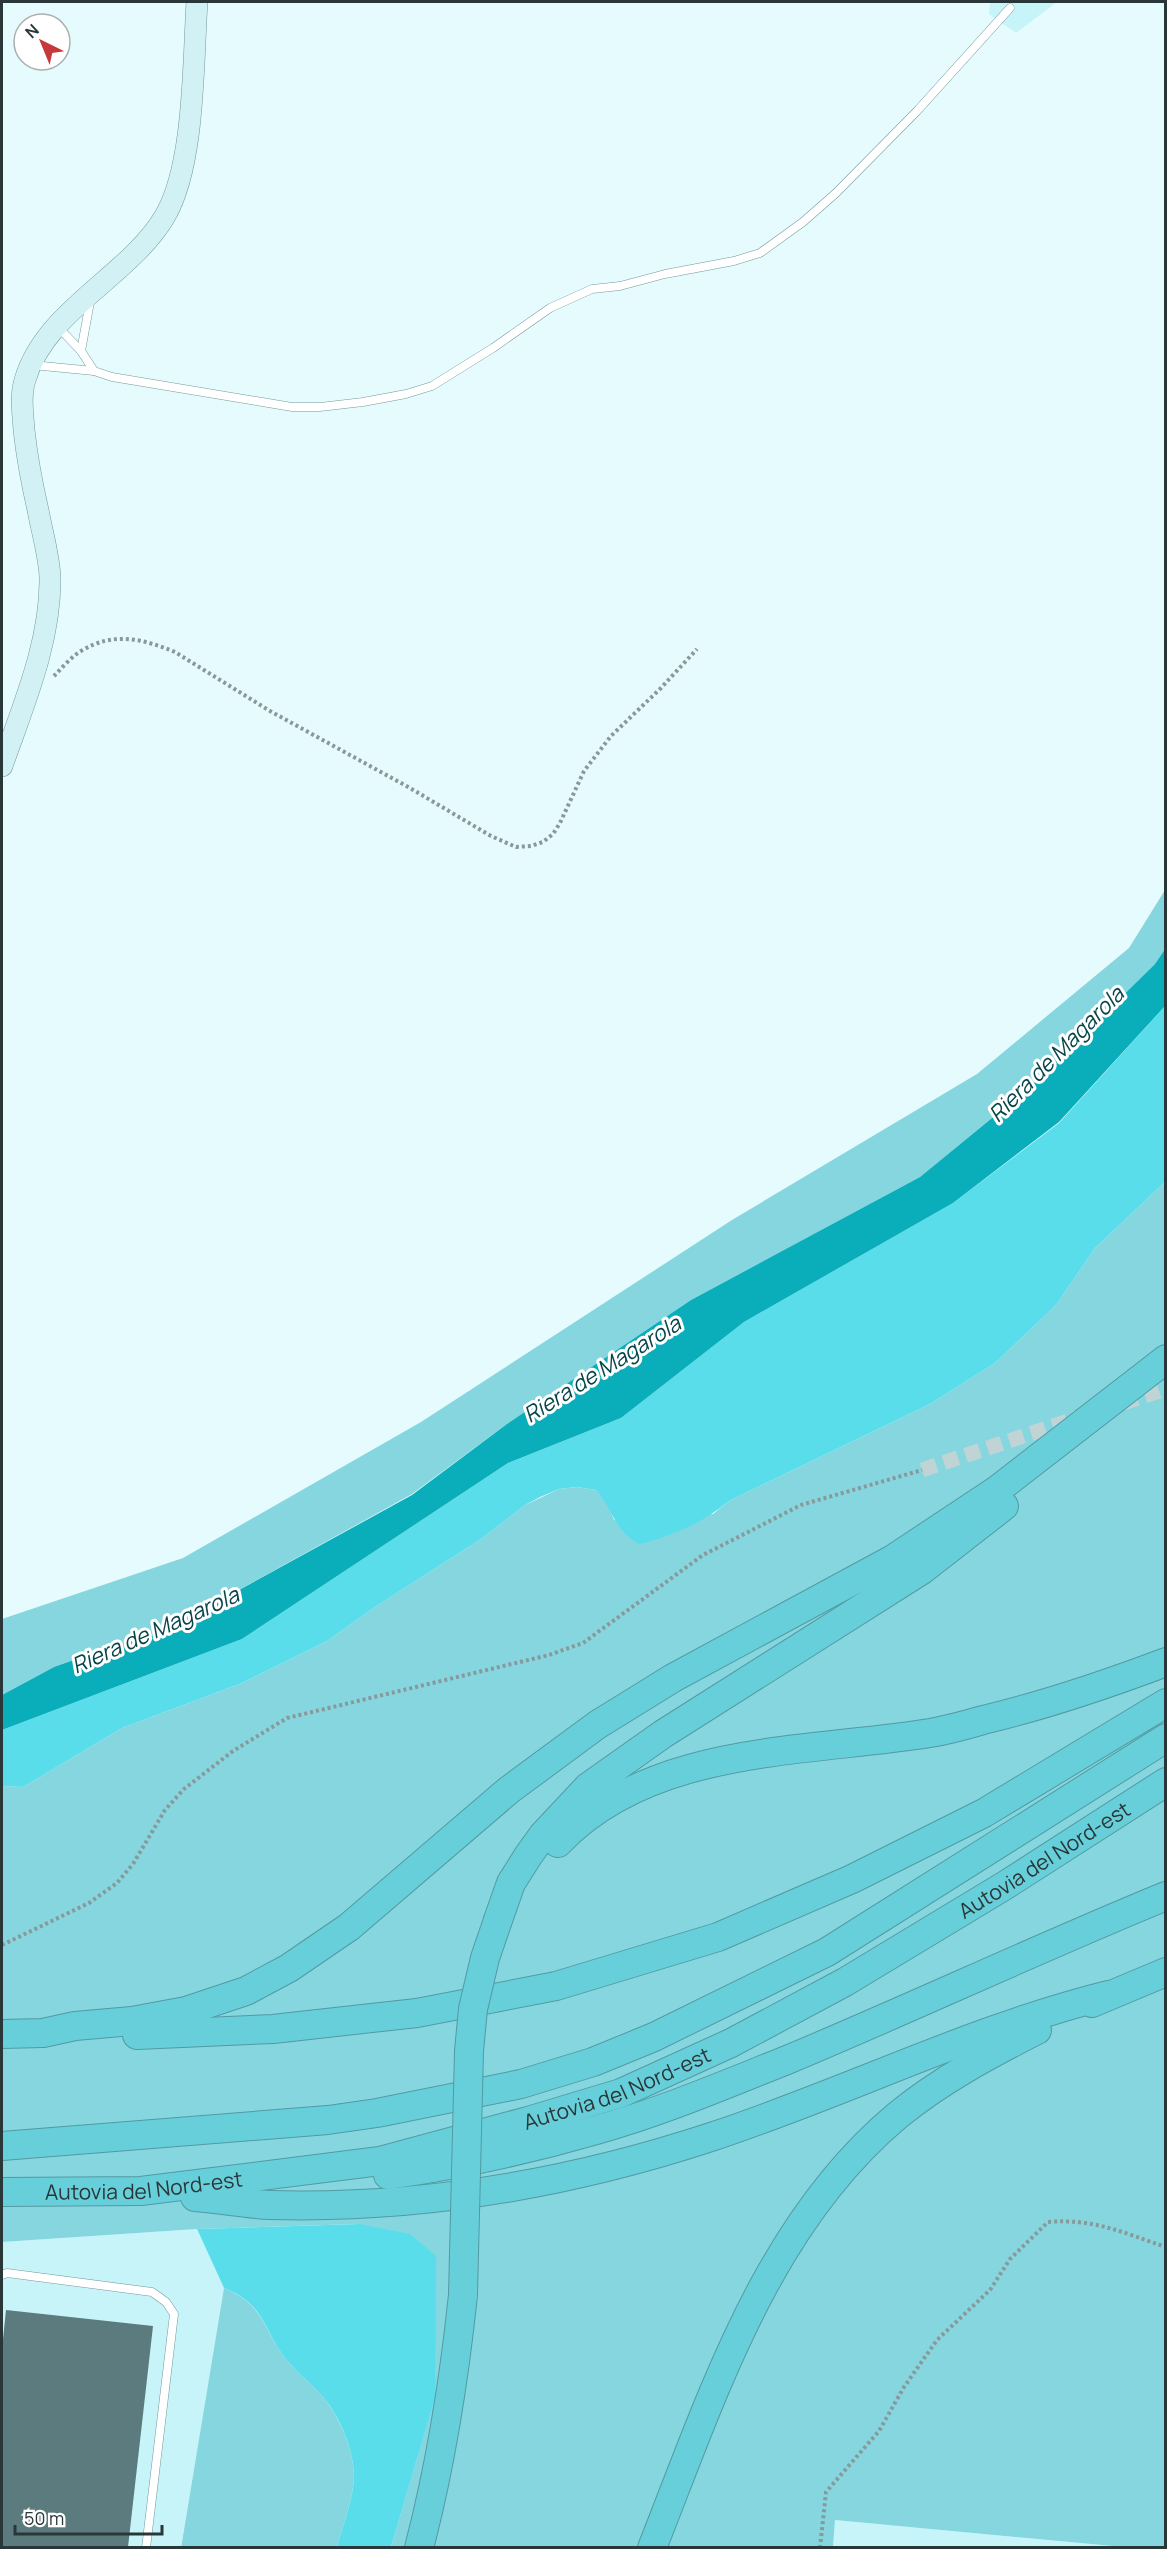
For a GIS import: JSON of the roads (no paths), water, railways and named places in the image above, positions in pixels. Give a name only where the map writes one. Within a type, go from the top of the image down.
[{"type":"highway","points":[[2,2034],[43,2032],[186,2012],[246,1991],[289,1968],[349,1927],[509,1790],[597,1725],[673,1678],[902,1552],[997,1490],[1166,1359]]},
{"type":"highway","points":[[419,2547],[442,2444],[455,2367],[463,2295],[469,2051],[476,1999],[485,1958],[498,1920],[512,1883],[528,1856],[543,1835],[588,1787],[663,1734],[922,1570],[1049,1471],[1154,1381],[1166,1368]]},
{"type":"highway","points":[[498,1920],[548,1853],[580,1822],[627,1791],[671,1774],[705,1765],[773,1753],[932,1733],[1041,1706],[1100,1688],[1166,1662]]},
{"type":"highway","points":[[43,2032],[76,2038],[273,2029],[417,2013],[556,1986],[718,1937],[852,1879],[984,1813],[1166,1703]]},
{"type":"highway","name":"Autovia del Nord-est","points":[[2,2146],[328,2120],[377,2114],[521,2084],[593,2062],[720,2006],[827,1952],[1166,1738]]},
{"type":"highway","name":"Autovia del Nord-est","points":[[2,2192],[141,2191],[380,2161],[528,2121],[630,2089],[731,2043],[845,1982],[1004,1886],[1166,1782]]},
{"type":"highway","points":[[257,2178],[321,2181],[368,2178],[485,2158],[597,2130],[724,2085],[888,2018],[1166,1896]]},
{"type":"highway","points":[[652,2547],[736,2341],[788,2242],[824,2191],[879,2132],[923,2096],[968,2066],[1108,1995],[1166,1972]]},
{"type":"highway","points":[[141,2191],[268,2205],[348,2204],[397,2202],[530,2184],[624,2163],[715,2135],[1054,2008],[1108,1995]]},
{"type":"main road","points":[[2,766],[27,695],[48,610],[50,576],[32,486],[22,407],[24,381],[31,365],[58,327],[148,239],[165,216],[178,188],[188,139],[197,2]]},
{"type":"lane","points":[[31,365],[94,371],[112,377],[305,408],[406,394],[432,386],[550,308],[592,289],[620,286],[666,274],[720,265],[760,253],[803,222],[836,193],[917,111],[1010,8]]},
{"type":"lane","points":[[81,351],[86,315],[93,291]]},
{"type":"lane","points":[[58,327],[81,351],[94,371]]},
{"type":"lane","points":[[2,2275],[7,2273],[152,2292],[166,2302],[174,2314],[146,2547]]},
{"type":"water","name":"Riera de Magarola","points":[[1165,949],[1165,1006],[1059,1122],[953,1203],[744,1322],[621,1418],[508,1463],[242,1639],[2,1730],[2,1695],[54,1667],[181,1622],[412,1495],[507,1424],[691,1300],[920,1177],[1030,1087],[1155,964]]},
{"type":"tunnel","points":[[1123,1403],[1166,1389]]},
{"type":"tunnel","points":[[922,1470],[1077,1418]]}]
